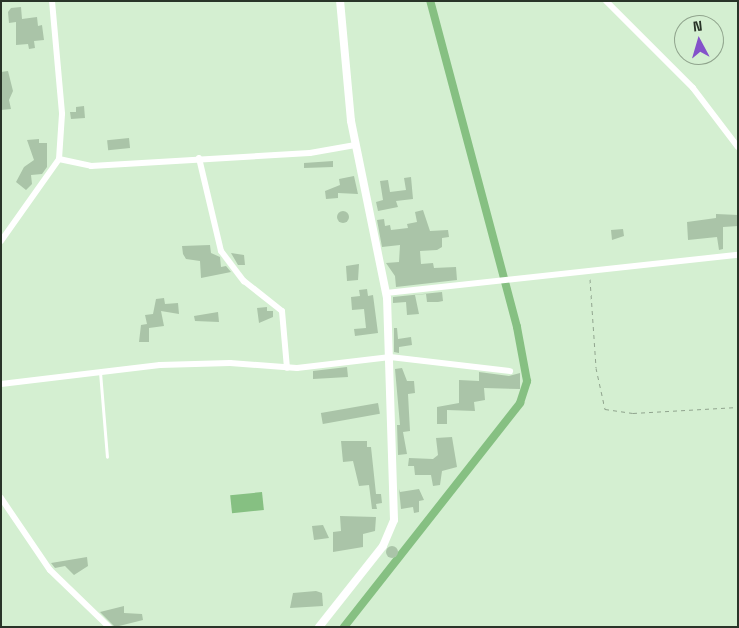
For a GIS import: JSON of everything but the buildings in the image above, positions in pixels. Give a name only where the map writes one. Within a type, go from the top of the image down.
[{"type":"street","points":[[1,242],[60,159],[62,114],[52,1]]},
{"type":"street","points":[[319,627],[379,552],[393,524],[390,357],[386,293],[356,145],[340,1]]},
{"type":"street","points":[[606,1],[693,88],[738,147]]},
{"type":"street","points":[[60,159],[80,166],[310,153],[356,145]]},
{"type":"street","points":[[199,158],[221,251],[244,281],[282,309],[287,368]]},
{"type":"street","points":[[386,293],[515,277],[738,255]]},
{"type":"street","points":[[1,384],[100,371],[219,363],[287,368],[390,357],[510,371]]},
{"type":"street","points":[[1,498],[50,570],[109,627]]},
{"type":"lane","points":[[100,371],[107,457]]},
{"type":"path","points":[[589,270],[596,368],[605,409],[633,412],[738,407]]},
{"type":"shaded area","points":[[262,492],[264,510],[232,513],[230,495]]},
{"type":"waterway","points":[[344,627],[520,403],[527,381],[517,327],[430,1]]}]
